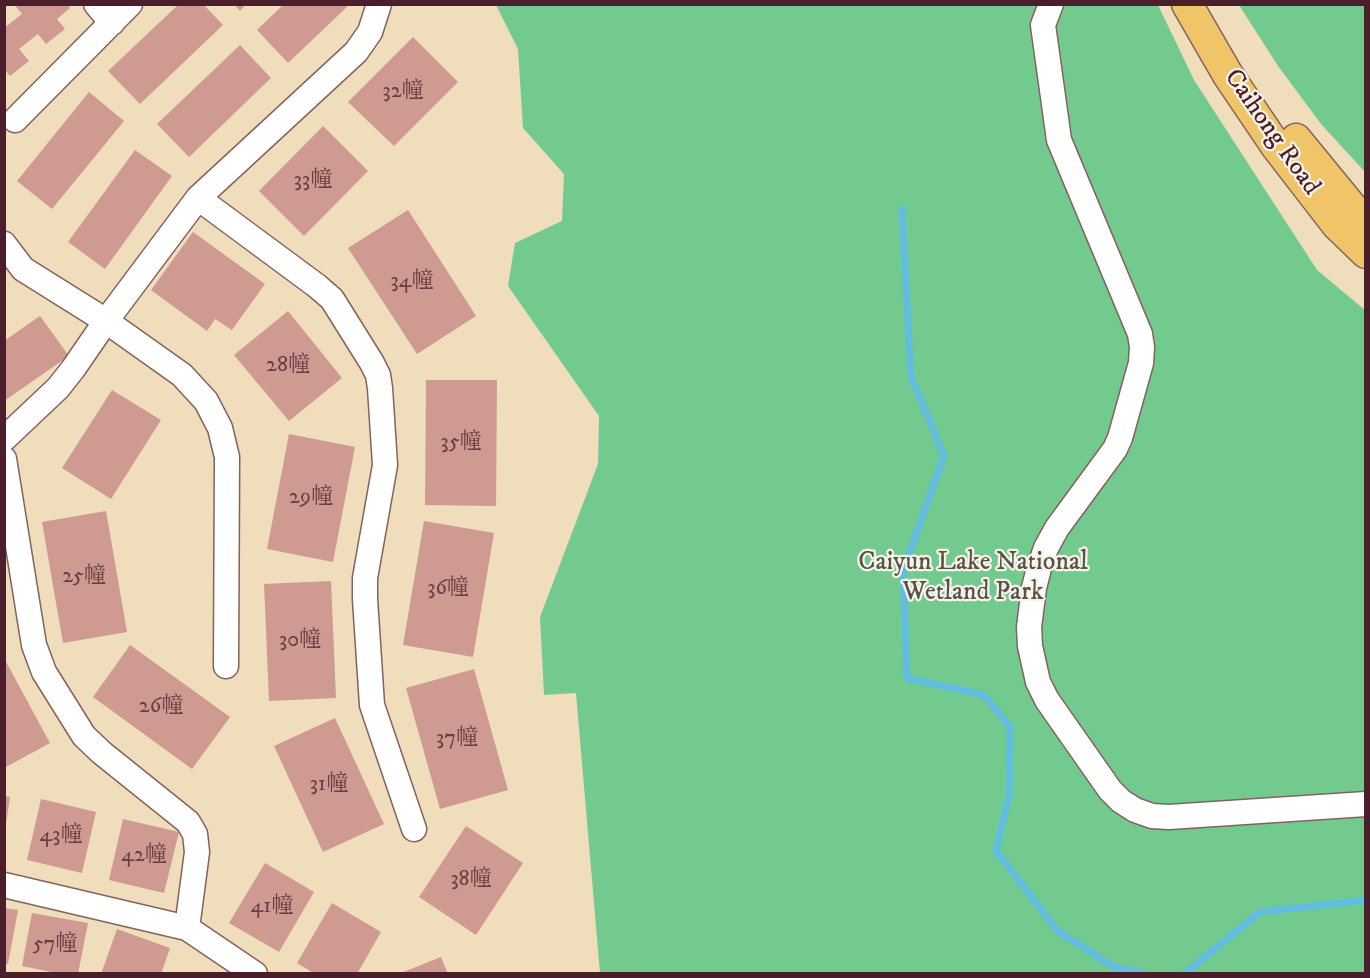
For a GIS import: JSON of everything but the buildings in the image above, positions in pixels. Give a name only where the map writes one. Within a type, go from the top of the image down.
[{"type":"main road","name":"Caihong Road","points":[[1187,4],[1228,75],[1276,146],[1337,225],[1365,253]]},
{"type":"main road","name":"Caihong Road","points":[[1210,4],[1244,63],[1298,142],[1365,222]]},
{"type":"lane","points":[[96,4],[112,23]]},
{"type":"lane","points":[[15,120],[130,4]]},
{"type":"lane","points":[[4,439],[58,388],[198,198],[356,52],[370,32],[379,4]]},
{"type":"lane","points":[[1052,4],[1043,26],[1059,140],[1140,334],[1142,347],[1141,363],[1115,449],[1057,528],[1039,568],[1029,627],[1030,646],[1038,682],[1047,700],[1110,790],[1135,810],[1152,816],[1169,817],[1365,804]]},
{"type":"lane","points":[[198,198],[332,299],[378,375],[385,465],[365,578],[372,705],[414,830]]},
{"type":"lane","points":[[4,244],[14,275],[106,321],[182,375],[206,401],[220,428],[227,456],[226,666]]},
{"type":"lane","points":[[4,459],[34,645],[44,672],[84,736],[188,822],[195,834],[197,852],[187,928]]},
{"type":"lane","points":[[4,885],[187,928],[255,974]]},
{"type":"green space","name":"Caiyun Lake National Wetland Park","points":[[496,5],[1158,5],[1194,80],[1317,270],[1365,310],[1365,973],[600,973],[576,693],[544,695],[540,617],[598,464],[599,416],[508,286],[515,243],[562,221],[564,174],[523,128],[518,49]]},
{"type":"green space","points":[[1239,5],[1365,5],[1365,172],[1321,124],[1278,66]]},
{"type":"waterway","points":[[902,209],[911,376],[944,456],[903,571],[907,678],[984,695],[1010,727],[1009,796],[996,851],[1058,931],[1112,966],[1146,974]]},
{"type":"waterway","points":[[1184,974],[1260,912],[1366,900]]}]
